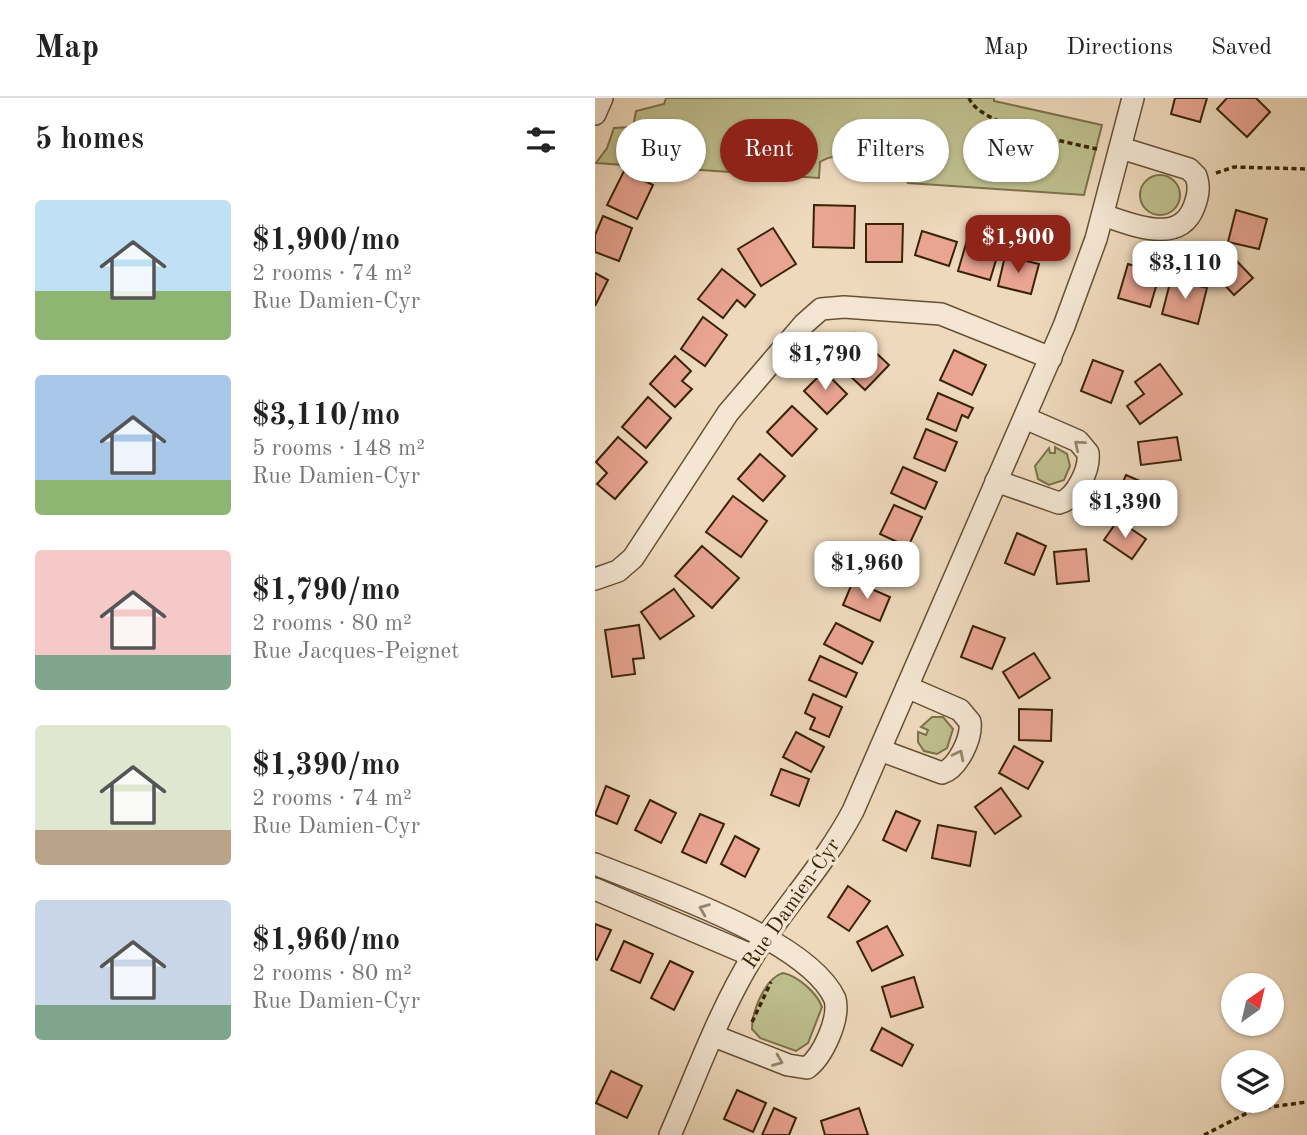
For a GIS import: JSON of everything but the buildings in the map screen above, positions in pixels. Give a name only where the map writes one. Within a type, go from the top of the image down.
[{"type":"street","points":[[595,114],[602,98]]},
{"type":"street","name":"Rue Damien-Cyr","points":[[670,1135],[714,1035],[753,956],[836,842],[880,750],[1051,358],[1103,215],[1133,98]]},
{"type":"street","points":[[1103,215],[1154,229],[1177,228],[1192,213],[1198,195],[1198,181],[1189,169],[1121,148]]},
{"type":"street","points":[[595,579],[618,571],[639,550],[728,413],[804,324],[821,309],[844,307],[941,314],[1051,358]]},
{"type":"street","points":[[996,481],[1059,503],[1072,496],[1086,467],[1088,453],[1081,444],[1025,418]]},
{"type":"street","points":[[880,750],[942,773],[954,765],[968,737],[970,722],[964,713],[907,687]]},
{"type":"street","points":[[595,864],[766,937],[799,961],[832,992],[837,1012],[820,1053],[807,1068],[796,1068],[714,1035]]},
{"type":"street","points":[[595,889],[753,956]]},
{"type":"path","points":[[969,98],[976,110],[993,120],[1099,149]]},
{"type":"path","points":[[1198,181],[1234,167],[1307,169]]},
{"type":"path","name":"Rue Damien-Cyr","points":[[752,1022],[771,982]]},
{"type":"path","points":[[1204,1135],[1255,1110],[1307,1101]]},
{"type":"green space","points":[[666,98],[994,98],[994,101],[1102,125],[1084,195],[908,183],[949,182],[949,119],[832,119],[832,157],[820,162],[819,178],[818,119],[720,119],[720,171],[706,170],[706,119],[634,119],[636,111],[664,104]]},
{"type":"green space","points":[[614,128],[616,164],[596,163],[607,148]]},
{"type":"green space","points":[[1160,175],[1168,176],[1174,181],[1179,187],[1179,203],[1174,209],[1168,214],[1160,215],[1152,214],[1146,209],[1141,203],[1140,195],[1141,187],[1146,181],[1152,176]]},
{"type":"green space","points":[[1055,447],[1067,454],[1070,466],[1064,480],[1049,485],[1038,479],[1035,466],[1049,448],[1050,453],[1055,453]]},
{"type":"green space","points":[[932,717],[943,717],[953,729],[947,748],[937,754],[924,751],[918,742],[918,732],[926,735],[928,730],[921,727]]},
{"type":"green space","points":[[783,973],[806,986],[822,1007],[808,1043],[796,1051],[760,1038],[752,1029],[754,1013],[765,988]]}]
